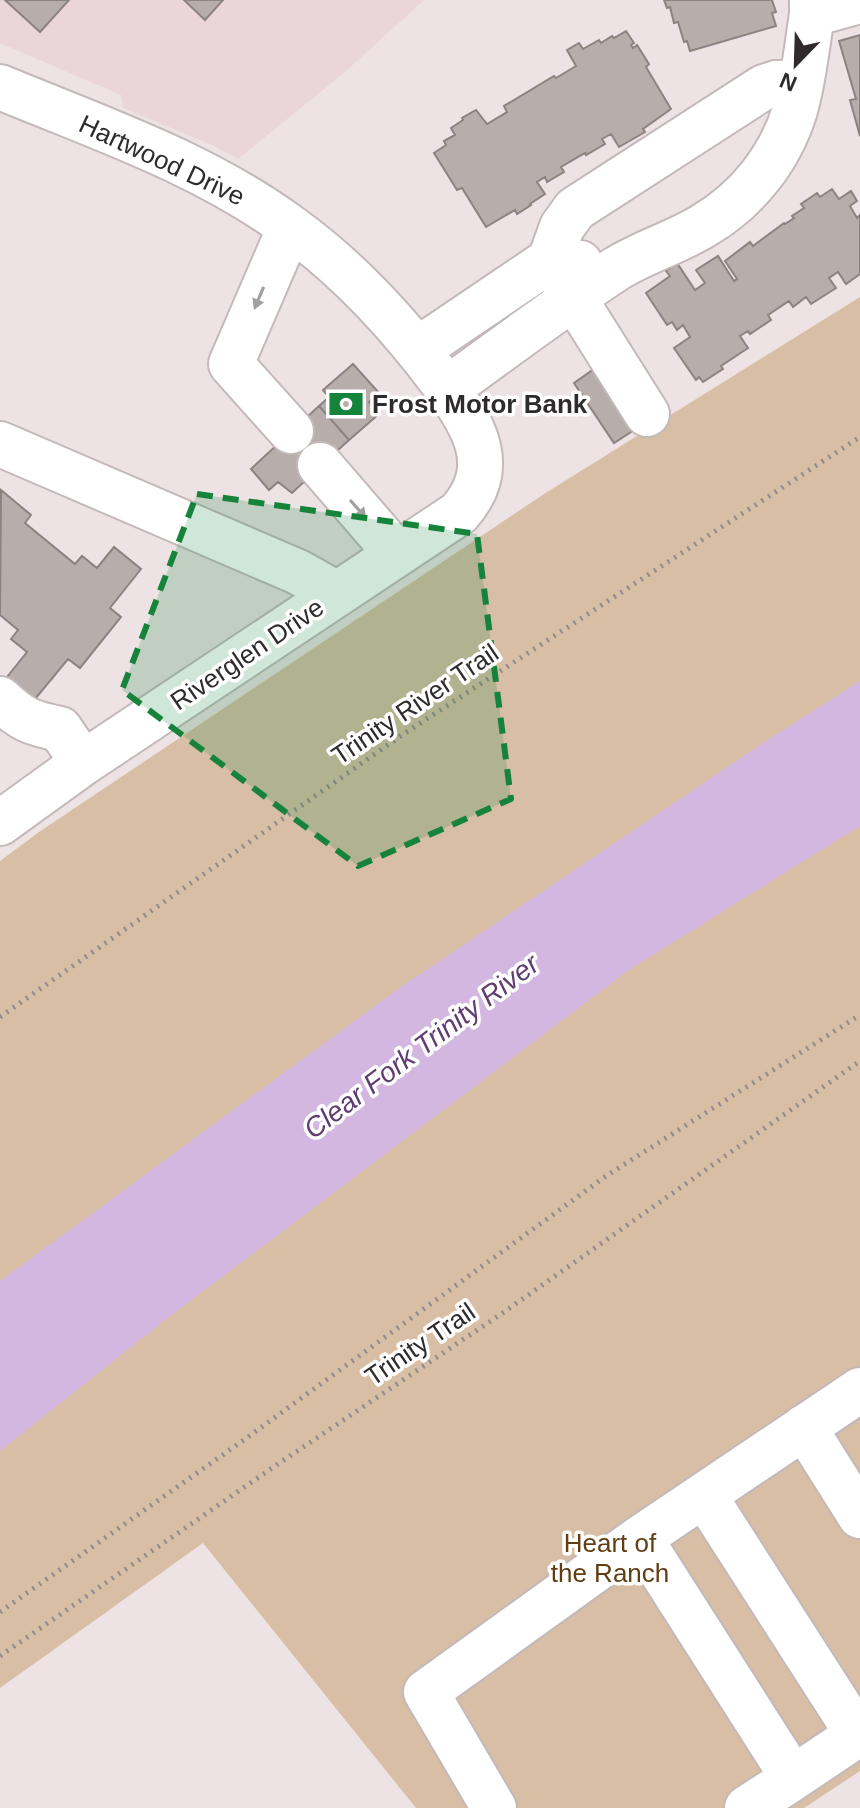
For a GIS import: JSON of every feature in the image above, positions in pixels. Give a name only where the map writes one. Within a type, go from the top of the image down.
[{"type":"street","points":[[447,389],[618,268],[702,227],[737,202],[764,173],[788,131],[796,108],[812,7],[860,1]]},
{"type":"street","points":[[417,350],[550,260],[562,227],[575,209],[764,87],[801,82]]},
{"type":"street","name":"Hartwood Drive","points":[[0,87],[181,162],[290,227],[363,288],[447,389],[471,425],[478,442],[479,475]]},
{"type":"street","points":[[290,227],[231,364],[291,431]]},
{"type":"street","points":[[550,260],[618,268]]},
{"type":"street","points":[[550,260],[647,414]]},
{"type":"street","points":[[494,296],[521,336]]},
{"type":"street","points":[[0,444],[298,572],[337,594]]},
{"type":"street","points":[[320,465],[396,553]]},
{"type":"street","name":"Riverglen Drive","points":[[0,823],[83,763],[459,513],[469,502],[479,475]]},
{"type":"street","points":[[0,699],[16,715],[33,723],[60,729],[83,763]]},
{"type":"street","points":[[494,1808],[426,1692],[640,1538],[860,1390]]},
{"type":"street","points":[[804,1427],[860,1516]]},
{"type":"street","points":[[704,1495],[859,1734],[747,1808]]},
{"type":"street","points":[[640,1538],[793,1778]]},
{"type":"path","name":"Trinity River Trail","points":[[0,1017],[402,735],[860,437]]},
{"type":"path","points":[[0,1612],[248,1437],[606,1176],[860,1015]]},
{"type":"path","name":"Trinity Trail","points":[[0,1656],[504,1312],[860,1061]]},
{"type":"highlighted area","points":[[197,494],[477,534],[511,799],[358,866],[122,690]]},
{"type":"shaded area","points":[[0,0],[424,0],[345,72],[238,159],[123,108],[121,95],[0,43]]},
{"type":"green space","name":"Heart of the Ranch","points":[[860,297],[860,1771],[804,1808],[416,1808],[203,1543],[0,1688],[0,861],[544,494]]},
{"type":"water","name":"Clear Fork Trinity River","points":[[860,681],[860,826],[629,970],[165,1320],[0,1451],[0,1281],[398,989]]},
{"type":"building","points":[[5,0],[69,0],[40,32]]},
{"type":"building","points":[[184,0],[223,0],[205,20]]},
{"type":"building","points":[[664,0],[772,0],[776,26],[690,51],[678,22],[674,23],[670,7],[667,8]]},
{"type":"building","points":[[626,31],[634,43],[631,45],[633,48],[637,45],[649,64],[646,67],[671,109],[643,129],[645,132],[619,147],[611,134],[602,139],[605,144],[561,167],[564,172],[547,182],[545,177],[537,182],[545,194],[531,205],[517,214],[515,210],[486,227],[462,188],[457,190],[434,153],[446,145],[444,141],[455,135],[451,128],[476,110],[487,124],[507,112],[504,106],[576,66],[567,50],[579,43],[583,49]]},
{"type":"building","points":[[860,35],[860,136],[850,100],[856,99],[839,41]]},
{"type":"building","points":[[832,189],[839,199],[851,191],[857,201],[850,206],[857,218],[860,215],[860,274],[846,284],[838,272],[829,278],[836,288],[811,304],[806,297],[793,307],[789,301],[768,315],[771,320],[750,334],[748,331],[740,336],[748,348],[703,382],[699,377],[696,380],[674,348],[690,337],[683,325],[677,330],[672,322],[667,325],[646,293],[670,276],[666,271],[677,263],[695,290],[705,283],[696,270],[718,256],[734,281],[737,279],[725,261],[750,242],[753,246],[794,218],[792,216],[804,208],[801,204],[817,193],[820,197]]},
{"type":"building","name":"Frost Motor Bank","points":[[353,364],[379,393],[369,402],[379,414],[349,440],[319,406],[329,397],[323,390]]},
{"type":"building","points":[[594,369],[634,430],[614,443],[574,383]]},
{"type":"building","points":[[319,406],[349,440],[292,493],[278,482],[269,490],[251,469]]},
{"type":"building","points":[[1,490],[31,515],[25,523],[75,564],[82,556],[97,568],[114,547],[141,569],[110,608],[121,617],[80,668],[68,659],[35,699],[7,677],[27,652],[11,639],[18,630],[0,615]]},
{"type":"place","name":"Frost Motor Bank","points":[[346,404]]}]
